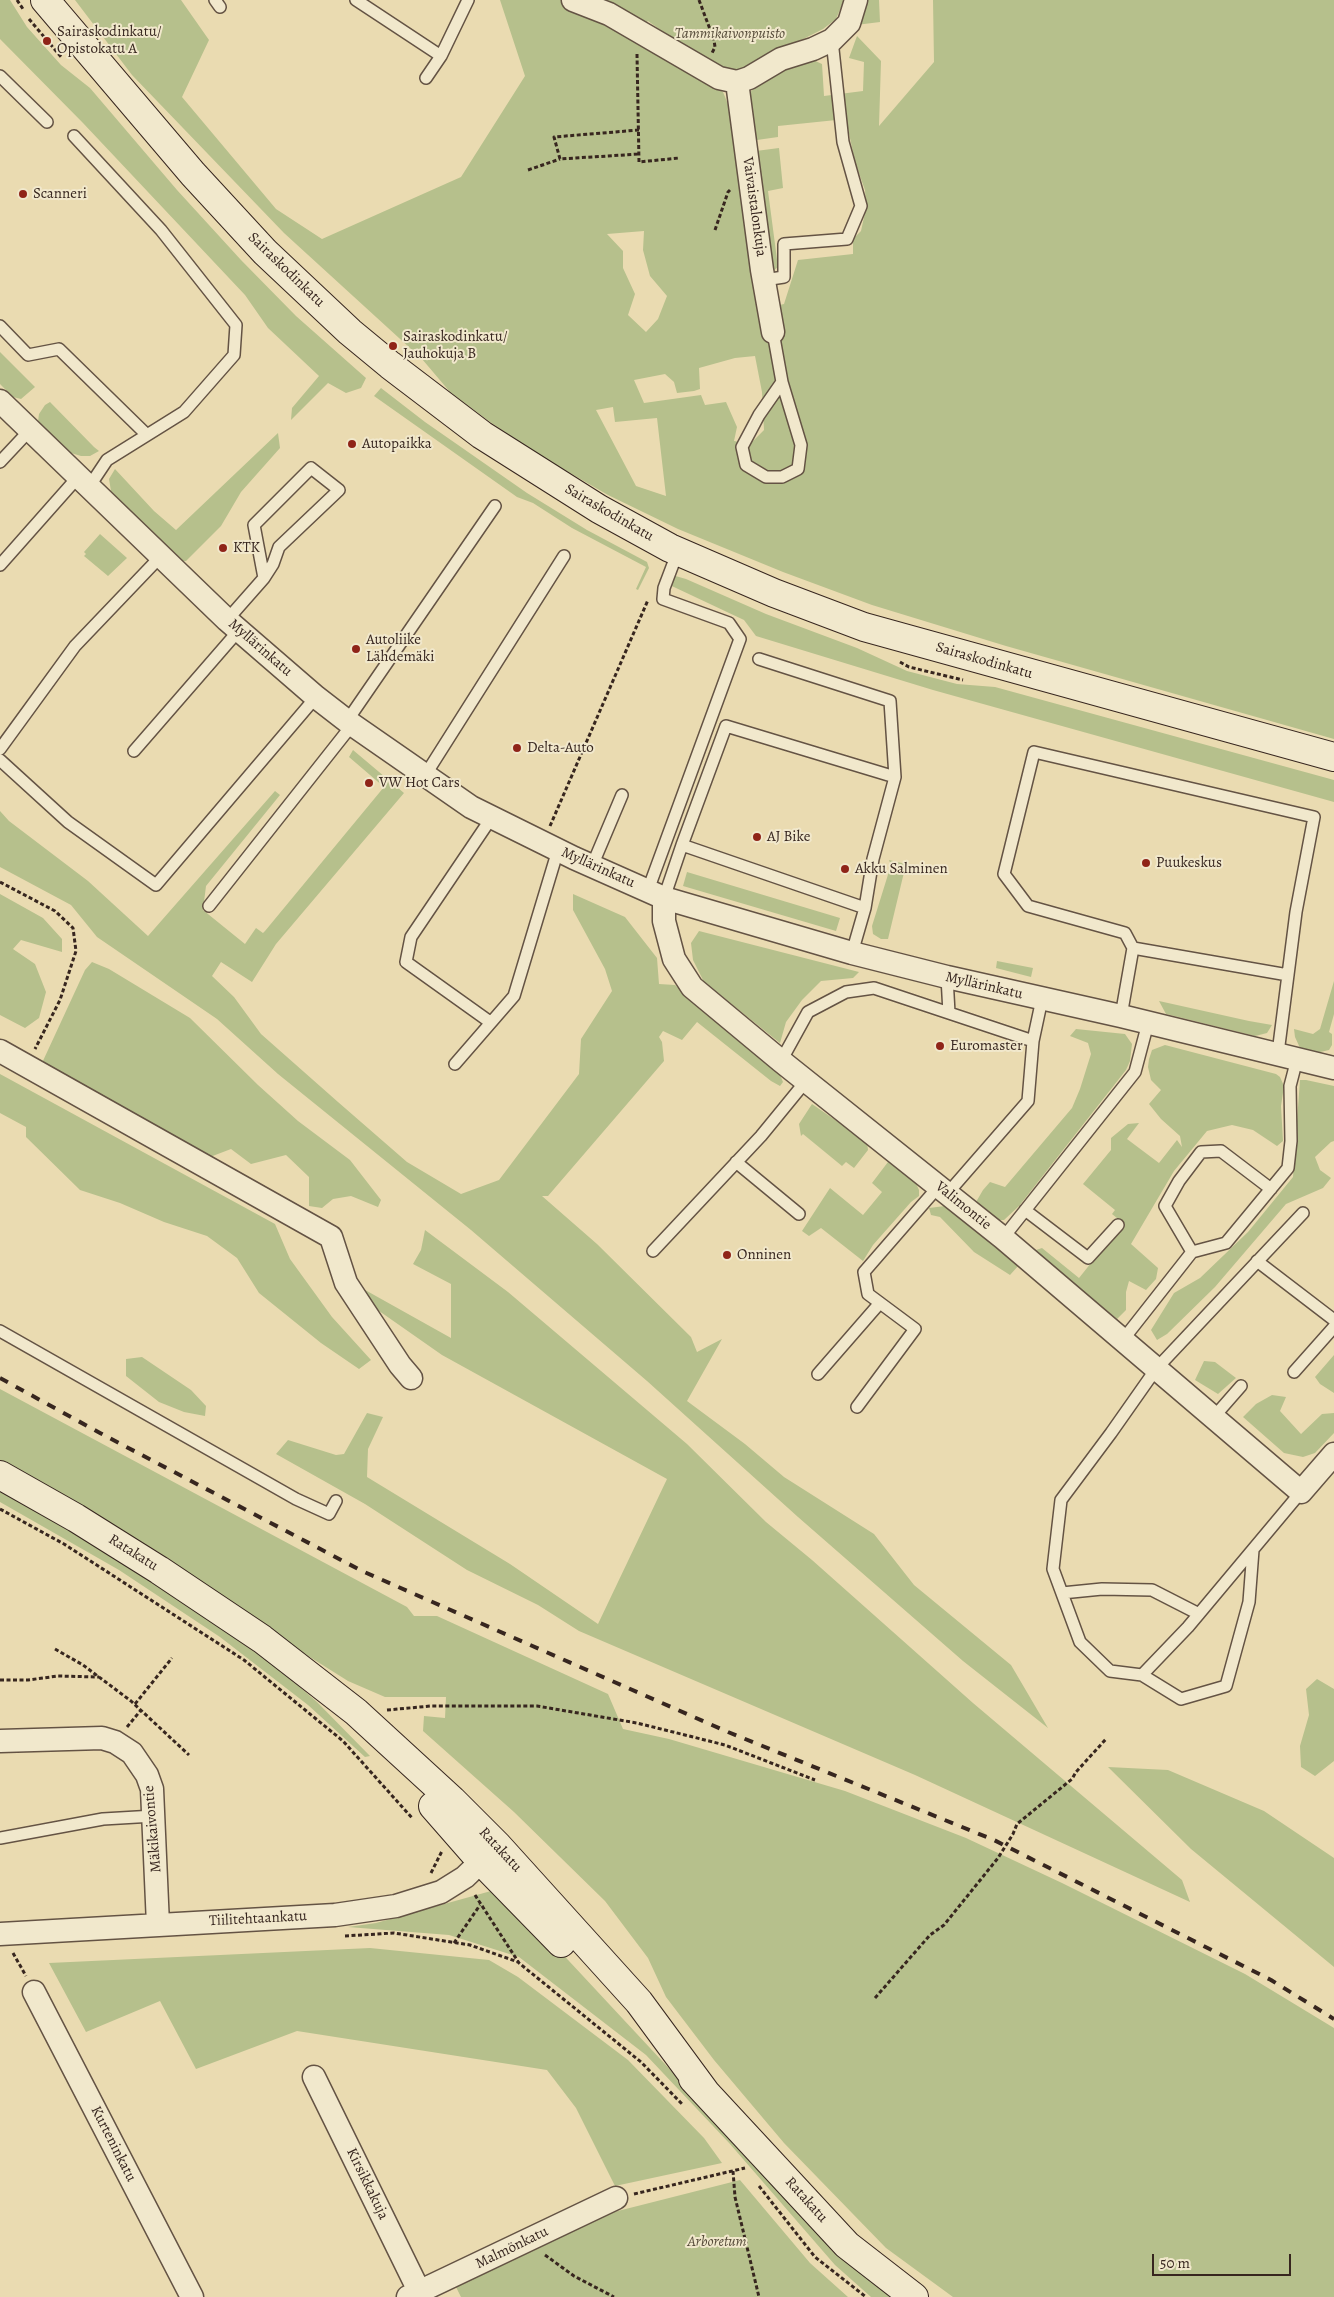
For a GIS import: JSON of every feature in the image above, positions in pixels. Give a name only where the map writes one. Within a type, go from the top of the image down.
[{"type":"main road","name":"Sairaskodinkatu","points":[[45,0],[226,210],[265,252],[350,332],[390,366],[482,435],[599,509],[678,551],[774,593],[864,627],[1334,757]]},
{"type":"main road","name":"Ratakatu","points":[[0,1475],[143,1559],[262,1639],[356,1712],[452,1800],[481,1861]]},
{"type":"main road","name":"Ratakatu","points":[[262,1639],[445,1818],[481,1861],[639,2002],[698,2102],[759,2173],[914,2297]]},
{"type":"street","points":[[573,0],[609,14],[719,78],[737,82],[749,78],[781,59],[813,50],[832,40],[849,23],[856,0]]},
{"type":"street","name":"Vaivaistalonkuja","points":[[737,82],[773,332]]},
{"type":"street","name":"Myllärinkatu","points":[[0,400],[83,482],[233,624],[316,697],[470,807],[592,866],[656,894],[852,953],[1334,1068]]},
{"type":"street","name":"Valimontie","points":[[656,894],[674,959],[692,987],[781,1062],[1003,1238],[1301,1492]]},
{"type":"street","points":[[0,1051],[331,1238],[346,1283],[400,1365],[411,1378]]},
{"type":"street","points":[[1301,1492],[1334,1454]]},
{"type":"street","name":"Mäkikaivontie","points":[[0,1741],[102,1738],[115,1742],[132,1753],[147,1775],[152,1789],[158,1925]]},
{"type":"street","name":"Tiilitehtaankatu","points":[[4,1934],[335,1915],[396,1906],[441,1892],[481,1861]]},
{"type":"street","name":"Kurteninkatu","points":[[34,1992],[192,2297]]},
{"type":"street","name":"Kirsikkakuja","points":[[314,2077],[414,2294]]},
{"type":"street","name":"Malmönkatu","points":[[414,2294],[616,2198]]},
{"type":"lane","points":[[356,0],[441,56]]},
{"type":"lane","points":[[426,78],[441,56],[468,0]]},
{"type":"lane","points":[[764,280],[784,277],[784,244],[847,239],[861,206],[843,142],[832,40]]},
{"type":"lane","points":[[0,76],[47,122]]},
{"type":"lane","points":[[0,565],[107,460],[184,412],[234,355],[236,325],[161,230],[74,136]]},
{"type":"lane","points":[[0,326],[28,355],[59,349],[147,435]]},
{"type":"lane","points":[[773,332],[782,382],[802,445],[798,469],[782,477],[766,477],[746,465],[742,447],[759,415],[782,382]]},
{"type":"lane","points":[[0,462],[30,430]]},
{"type":"lane","points":[[134,751],[233,624],[264,578],[273,564],[279,547],[339,490],[312,468],[254,525],[264,578]]},
{"type":"lane","points":[[209,906],[350,723],[495,506]]},
{"type":"lane","points":[[656,894],[740,639],[729,623],[664,599],[664,588],[678,551]]},
{"type":"lane","points":[[0,749],[74,646],[161,556]]},
{"type":"lane","points":[[426,774],[564,556]]},
{"type":"lane","points":[[759,659],[890,701],[895,777],[873,859],[865,908],[859,923],[852,953]]},
{"type":"lane","points":[[0,760],[68,822],[156,885],[316,697]]},
{"type":"lane","points":[[656,894],[682,845],[726,726],[895,777]]},
{"type":"lane","points":[[1121,1016],[1133,948],[1125,933],[1028,906],[1004,874],[1034,752],[1314,817],[1296,912],[1288,975],[1291,1141],[1288,1168],[1226,1243],[1192,1252],[1122,1341]]},
{"type":"lane","points":[[592,866],[622,796]]},
{"type":"lane","points":[[490,1022],[406,962],[411,937],[492,818]]},
{"type":"lane","points":[[682,845],[865,908]]},
{"type":"lane","points":[[455,1064],[514,996],[550,846]]},
{"type":"lane","points":[[1133,948],[1288,975]]},
{"type":"lane","points":[[947,977],[948,1013]]},
{"type":"lane","points":[[781,1062],[808,1012],[846,992],[874,988],[1033,1041]]},
{"type":"lane","points":[[857,1407],[915,1329],[868,1294],[864,1272],[1028,1101],[1033,1041],[1042,999]]},
{"type":"lane","points":[[1003,1238],[1135,1072],[1148,1023]]},
{"type":"lane","points":[[653,1251],[761,1136],[806,1081]]},
{"type":"lane","points":[[1192,1252],[1165,1206],[1179,1181],[1201,1152],[1221,1151],[1271,1190]]},
{"type":"lane","points":[[736,1162],[799,1214]]},
{"type":"lane","points":[[1025,1210],[1088,1258],[1118,1225]]},
{"type":"lane","points":[[1253,1550],[1249,1602],[1226,1686],[1181,1699],[1142,1675],[1110,1671],[1080,1642],[1053,1568],[1061,1500],[1112,1433],[1156,1369],[1303,1213]]},
{"type":"lane","points":[[1257,1262],[1334,1320]]},
{"type":"lane","points":[[818,1374],[879,1304]]},
{"type":"lane","points":[[1294,1372],[1334,1326]]},
{"type":"lane","points":[[0,1331],[296,1499],[329,1514],[336,1501]]},
{"type":"lane","points":[[1212,1418],[1241,1386]]},
{"type":"lane","points":[[1142,1675],[1199,1614],[1301,1492]]},
{"type":"lane","points":[[1062,1593],[1102,1589],[1152,1590],[1199,1614]]},
{"type":"lane","points":[[0,1838],[103,1819],[154,1816]]},
{"type":"path","points":[[17,0],[32,23],[65,61]]},
{"type":"path","points":[[699,0],[715,47],[704,70]]},
{"type":"path","points":[[644,35],[637,46],[639,162],[679,158]]},
{"type":"path","points":[[560,159],[554,137],[639,130]]},
{"type":"path","points":[[528,170],[560,159],[639,154]]},
{"type":"path","points":[[715,230],[728,192],[749,174]]},
{"type":"path","points":[[550,846],[652,592]]},
{"type":"path","points":[[892,659],[909,667],[967,680]]},
{"type":"path","points":[[0,882],[55,911],[73,928],[76,951],[60,1000],[26,1065]]},
{"type":"path","points":[[0,1509],[64,1544],[244,1660],[343,1741],[419,1825]]},
{"type":"path","points":[[55,1649],[99,1677],[135,1704],[189,1755]]},
{"type":"path","points":[[135,1704],[172,1658]]},
{"type":"path","points":[[0,1680],[28,1680],[58,1676],[99,1677]]},
{"type":"path","points":[[356,1712],[432,1706],[537,1706],[637,1723],[725,1745],[815,1780]]},
{"type":"path","points":[[875,1998],[930,1935],[944,1925],[998,1858],[1017,1824],[1072,1779],[1106,1739]]},
{"type":"path","points":[[437,1845],[481,1861],[480,1905],[454,1943]]},
{"type":"path","points":[[480,1905],[519,1963],[641,2062],[698,2102]]},
{"type":"path","points":[[342,1936],[394,1933],[470,1945],[519,1963]]},
{"type":"path","points":[[4,1934],[34,1992]]},
{"type":"path","points":[[737,2161],[744,2168],[759,2173],[815,2257],[866,2297]]},
{"type":"path","points":[[616,2198],[744,2168],[759,2173]]},
{"type":"path","points":[[733,2170],[736,2197],[759,2297]]},
{"type":"path","points":[[526,2241],[574,2276],[614,2297]]},
{"type":"green space","points":[[0,0],[10,0],[27,27],[61,65],[90,88],[177,190],[241,260],[296,316],[366,378],[361,388],[346,393],[328,383],[291,420],[292,408],[319,376],[268,328],[245,295],[83,123],[0,39]]},
{"type":"green space","name":"Tammikaivonpuisto","points":[[75,0],[181,0],[209,40],[182,97],[276,209],[322,239],[461,177],[525,76],[500,0],[844,0],[836,19],[823,29],[742,70],[721,71],[648,21],[633,36],[723,92],[734,119],[762,309],[784,304],[798,260],[853,254],[853,239],[861,231],[866,208],[865,190],[855,162],[846,119],[778,126],[778,137],[750,141],[749,93],[772,73],[809,58],[822,64],[824,96],[863,91],[864,62],[849,58],[857,36],[881,61],[879,126],[934,62],[933,0],[1334,0],[1334,739],[1006,646],[872,605],[783,572],[678,529],[608,495],[544,458],[490,422],[450,392],[422,359],[284,233],[132,75]],"holes":[[[644,231],[643,250],[650,276],[667,296],[658,319],[646,332],[628,315],[635,294],[623,268],[623,251],[607,234]],[[755,356],[762,392],[764,430],[750,444],[734,441],[737,427],[726,402],[705,405],[701,395],[644,403],[634,380],[665,374],[674,382],[677,393],[694,391],[700,389],[699,368],[735,358]],[[613,407],[615,422],[657,418],[666,496],[636,486],[596,410]]]},
{"type":"green space","points":[[864,0],[879,0],[880,22],[856,25]]},
{"type":"green space","points":[[779,148],[783,188],[768,191],[778,267],[773,271],[756,151]]},
{"type":"green space","points":[[0,352],[35,387],[21,399],[13,397],[0,384]]},
{"type":"green space","points":[[381,388],[425,422],[527,493],[587,530],[647,562],[649,568],[638,590],[636,589],[646,567],[572,528],[533,503],[517,497],[374,396]]},
{"type":"green space","points":[[50,402],[99,451],[90,456],[71,453],[38,422],[39,414],[45,405]]},
{"type":"green space","points":[[278,433],[280,448],[241,492],[221,526],[186,561],[180,561],[111,491],[109,479],[115,469],[154,511],[176,530]]},
{"type":"green space","points":[[100,534],[127,558],[108,576],[84,556],[86,554],[84,552]]},
{"type":"green space","points":[[665,573],[686,579],[766,614],[857,648],[907,671],[957,684],[995,687],[1334,780],[1334,802],[933,690],[756,636],[744,620],[659,580]]},
{"type":"green space","points":[[353,750],[404,793],[276,944],[252,982],[221,962],[212,976],[234,997],[261,1034],[338,1102],[407,1162],[461,1194],[499,1180],[579,1074],[581,1039],[612,991],[605,969],[573,910],[573,894],[625,917],[657,958],[659,984],[675,985],[778,1070],[783,1082],[780,1086],[771,1081],[697,1022],[682,1040],[663,1031],[659,1037],[662,1042],[664,1061],[548,1196],[542,1196],[597,1244],[691,1337],[697,1352],[722,1339],[687,1401],[745,1444],[784,1477],[874,1534],[914,1585],[1011,1665],[1048,1728],[963,1661],[798,1517],[647,1381],[471,1230],[278,1074],[217,1019],[97,937],[71,905],[0,867],[0,811],[9,821],[88,881],[148,936],[275,791],[280,795],[206,886],[203,910],[245,944],[256,928],[263,933],[265,931],[384,787],[349,757]]},
{"type":"green space","points":[[889,860],[906,864],[888,939],[881,939],[873,934],[872,926],[891,865]]},
{"type":"green space","points":[[687,872],[840,918],[836,931],[683,886]]},
{"type":"green space","points":[[0,894],[43,918],[62,939],[62,952],[21,940],[13,949],[35,964],[46,992],[39,1018],[25,1028],[0,1015]]},
{"type":"green space","points":[[699,931],[859,972],[853,978],[821,981],[802,1000],[786,1022],[780,1043],[704,982],[693,960],[691,943]]},
{"type":"green space","points":[[997,961],[1033,968],[1031,977],[996,968]]},
{"type":"green space","points":[[92,962],[109,969],[190,1018],[258,1085],[298,1121],[350,1160],[381,1200],[378,1207],[351,1196],[333,1199],[322,1208],[309,1206],[309,1177],[286,1155],[251,1164],[231,1149],[210,1157],[199,1149],[42,1063],[85,970]]},
{"type":"green space","points":[[1334,981],[1334,1014],[1329,1032],[1332,1034],[1332,1045],[1329,1050],[1316,1053],[1300,1048],[1294,1029],[1313,1034],[1320,1029]]},
{"type":"green space","points":[[1159,1001],[1272,1025],[1267,1033],[1255,1036],[1166,1014]]},
{"type":"green space","points":[[1076,1029],[1125,1034],[1132,1044],[1130,1061],[1126,1070],[1019,1206],[1004,1220],[997,1220],[976,1202],[983,1190],[990,1182],[1005,1187],[1072,1108],[1080,1089],[1091,1054],[1088,1043],[1070,1036]]},
{"type":"green space","points":[[1165,1045],[1276,1074],[1280,1077],[1284,1086],[1281,1106],[1283,1141],[1277,1146],[1253,1130],[1232,1125],[1207,1131],[1174,1171],[1131,1244],[1158,1268],[1156,1279],[1146,1290],[1129,1281],[1126,1292],[1126,1310],[1117,1319],[1033,1251],[1042,1248],[1079,1278],[1123,1223],[1112,1214],[1115,1210],[1083,1184],[1111,1150],[1111,1138],[1128,1124],[1139,1123],[1127,1139],[1159,1163],[1177,1140],[1182,1147],[1180,1136],[1161,1119],[1149,1104],[1161,1090],[1151,1080],[1148,1067],[1149,1059],[1152,1050]]},
{"type":"green space","points":[[0,1074],[275,1224],[290,1259],[332,1317],[371,1360],[359,1369],[321,1343],[259,1293],[237,1258],[207,1236],[80,1190],[26,1137],[26,1127],[0,1113]]},
{"type":"green space","points":[[1300,1080],[1334,1086],[1334,1141],[1315,1157],[1320,1170],[1331,1178],[1323,1188],[1286,1204],[1215,1287],[1167,1334],[1157,1340],[1151,1330],[1174,1293],[1200,1278],[1248,1232],[1293,1177]]},
{"type":"green space","points":[[812,1104],[867,1142],[868,1150],[854,1168],[846,1162],[842,1166],[803,1134],[801,1136],[799,1124]]},
{"type":"green space","points":[[888,1162],[915,1181],[919,1190],[919,1196],[911,1202],[873,1245],[863,1261],[821,1228],[809,1236],[802,1231],[830,1188],[863,1215],[882,1192],[872,1183]]},
{"type":"green space","points":[[945,1206],[1019,1265],[1010,1275],[974,1252],[940,1217],[931,1215],[929,1208]]},
{"type":"green space","points":[[425,1230],[508,1292],[687,1444],[766,1522],[812,1560],[973,1703],[1182,1880],[1190,1902],[915,1775],[579,1631],[538,1605],[467,1570],[365,1504],[276,1454],[288,1440],[336,1455],[344,1454],[367,1413],[383,1417],[368,1449],[367,1477],[510,1564],[598,1624],[667,1479],[442,1355],[362,1299],[358,1286],[451,1338],[451,1284],[413,1264],[421,1250]]},
{"type":"green space","points":[[1334,1355],[1334,1393],[1320,1384],[1315,1377]]},
{"type":"green space","points":[[142,1357],[191,1390],[206,1406],[205,1416],[184,1412],[159,1402],[126,1376],[126,1359]]},
{"type":"green space","points":[[1204,1361],[1215,1362],[1236,1378],[1218,1394],[1195,1380]]},
{"type":"green space","points":[[0,1389],[407,1607],[414,1616],[437,1616],[608,1694],[623,1729],[669,1739],[845,1791],[966,1838],[1062,1883],[1245,1974],[1334,2028],[1334,2297],[953,2297],[886,2248],[784,2143],[714,2060],[666,1997],[648,1958],[605,1901],[514,1812],[423,1731],[424,1716],[445,1718],[446,1697],[385,1697],[348,1681],[305,1654],[160,1553],[0,1460]]},
{"type":"green space","points":[[1272,1395],[1286,1397],[1280,1411],[1301,1434],[1322,1414],[1334,1413],[1334,1433],[1315,1453],[1303,1457],[1284,1453],[1243,1417],[1256,1404]]},
{"type":"green space","points":[[0,1489],[63,1525],[176,1596],[260,1652],[317,1702],[370,1756],[365,1757],[308,1705],[220,1637],[119,1570],[0,1502]]},
{"type":"green space","points":[[1317,1679],[1334,1689],[1334,1761],[1315,1776],[1301,1767],[1300,1746],[1309,1715],[1306,1689]]},
{"type":"green space","points":[[1108,1767],[1168,1770],[1264,1811],[1334,1858],[1334,1967],[1191,1849]]},
{"type":"green space","points":[[491,1891],[502,1894],[542,1932],[853,2266],[896,2297],[871,2297],[835,2265],[730,2144],[646,2055],[519,1957],[449,1935],[348,1927],[376,1923]]},
{"type":"green space","points":[[370,1948],[489,1960],[518,1977],[628,2060],[704,2138],[722,2163],[615,2186],[576,2108],[547,2070],[297,2031],[196,2069],[160,2001],[86,2032],[49,1963]]},
{"type":"green space","name":"Arboretum","points":[[740,2180],[810,2263],[848,2297],[461,2297],[455,2285],[606,2214]]},
{"type":"railway","points":[[0,1378],[362,1571],[728,1732],[994,1840],[1271,1980],[1334,2019]]},
{"type":"place","name":"Sairaskodinkatu/ Opistokatu A","points":[[47,41]]},
{"type":"place","name":"Scanneri","points":[[23,194]]},
{"type":"place","name":"Sairaskodinkatu/ Jauhokuja B","points":[[393,346]]},
{"type":"place","name":"Autopaikka","points":[[352,444]]},
{"type":"place","name":"KTK","points":[[223,548]]},
{"type":"place","name":"Autoliike Lähdemäki","points":[[356,649]]},
{"type":"place","name":"Delta-Auto","points":[[517,748]]},
{"type":"place","name":"VW Hot Cars","points":[[369,783]]},
{"type":"place","name":"AJ Bike","points":[[757,837]]},
{"type":"place","name":"Puukeskus","points":[[1146,863]]},
{"type":"place","name":"Akku Salminen","points":[[845,869]]},
{"type":"place","name":"Euromaster","points":[[940,1046]]},
{"type":"place","name":"Onninen","points":[[727,1255]]}]
